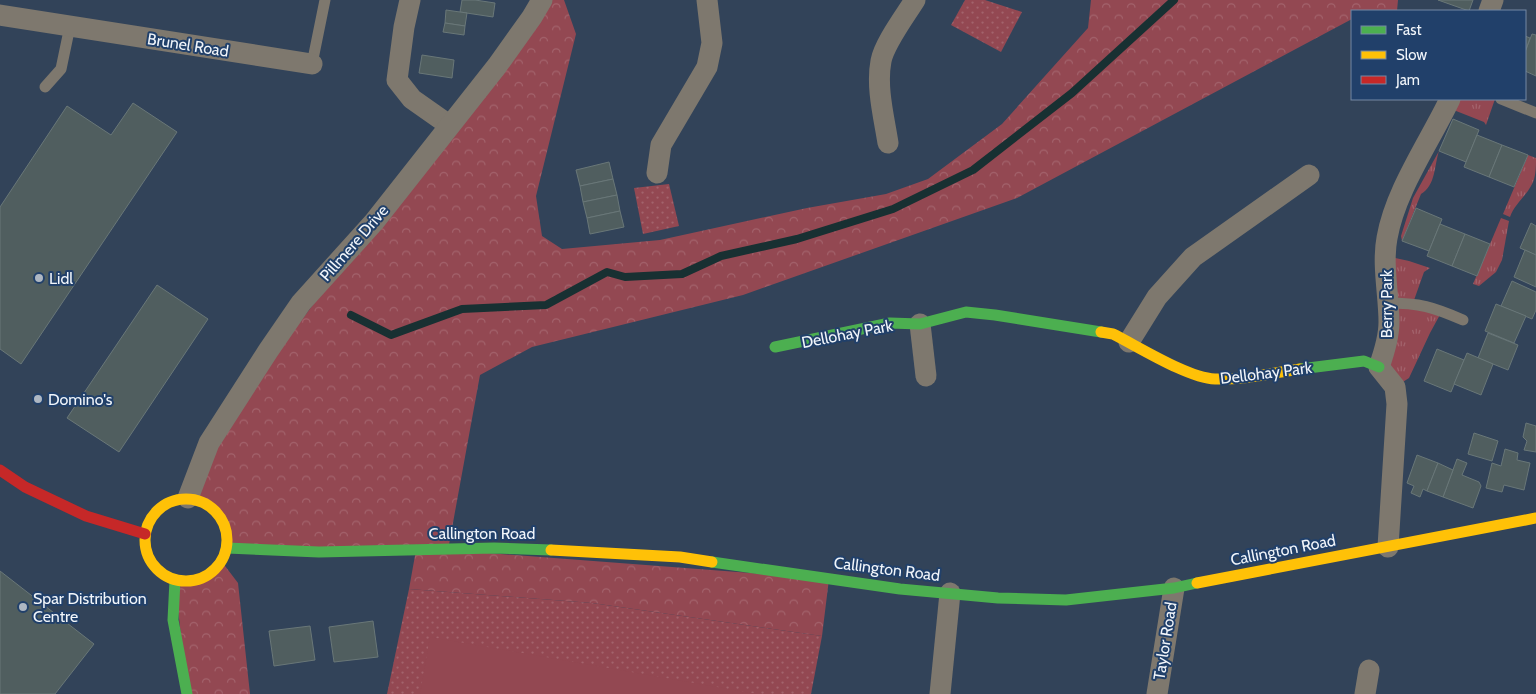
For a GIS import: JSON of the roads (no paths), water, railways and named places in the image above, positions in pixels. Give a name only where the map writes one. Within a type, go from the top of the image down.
[{"type":"main road","name":"Dellohay Park","points":[[775,348],[890,323],[920,324],[966,312],[1113,334],[1192,374],[1214,379],[1242,378],[1364,361],[1379,367]]},
{"type":"main road","points":[[0,470],[25,487],[86,516],[145,534]]},
{"type":"main road","points":[[188,498],[204,502],[218,512],[227,530],[227,548],[222,562],[210,574],[190,582],[175,580],[160,572],[150,560],[146,549],[145,534],[149,522],[158,510],[169,502],[188,498]]},
{"type":"main road","name":"Callington Road","points":[[227,548],[319,552],[494,548],[594,551],[680,557],[900,589],[998,598],[1066,600],[1174,588],[1536,518]]},
{"type":"main road","points":[[175,580],[173,620],[187,694]]},
{"type":"street","points":[[410,0],[404,27],[397,80],[412,99],[449,125]]},
{"type":"street","name":"Pillmere Drive","points":[[188,498],[209,443],[301,303],[374,222],[497,66],[542,0]]},
{"type":"street","points":[[657,173],[661,145],[707,66],[712,43],[707,0]]},
{"type":"street","points":[[888,143],[880,86],[881,60],[891,38],[915,0]]},
{"type":"street","name":"Brunel Road","points":[[0,15],[312,64]]},
{"type":"street","name":"Berry Park","points":[[1379,367],[1386,349],[1389,323],[1386,239],[1396,205],[1449,100]]},
{"type":"street","points":[[1129,342],[1156,297],[1193,257],[1309,174]]},
{"type":"street","points":[[920,324],[926,376]]},
{"type":"street","points":[[1379,367],[1395,387],[1397,404],[1388,547]]},
{"type":"street","name":"Taylor Road","points":[[1157,694],[1174,588]]},
{"type":"street","points":[[940,694],[950,593]]},
{"type":"street","points":[[1365,694],[1369,670]]},
{"type":"lane","name":"Brunel Road","points":[[312,64],[325,0]]},
{"type":"lane","points":[[45,87],[61,69],[70,26]]},
{"type":"lane","points":[[1504,100],[1536,112]]},
{"type":"lane","points":[[1387,302],[1415,303],[1437,308],[1463,320]]},
{"type":"waterway","points":[[351,315],[391,335],[462,309],[546,305],[607,272],[625,277],[682,274],[721,256],[797,239],[893,209],[973,170],[1072,93],[1174,0]]},
{"type":"place","name":"Lidl","points":[[39,278]]},
{"type":"place","name":"Domino's","points":[[38,399]]},
{"type":"place","name":"Spar Distribution Centre","points":[[23,607]]}]
